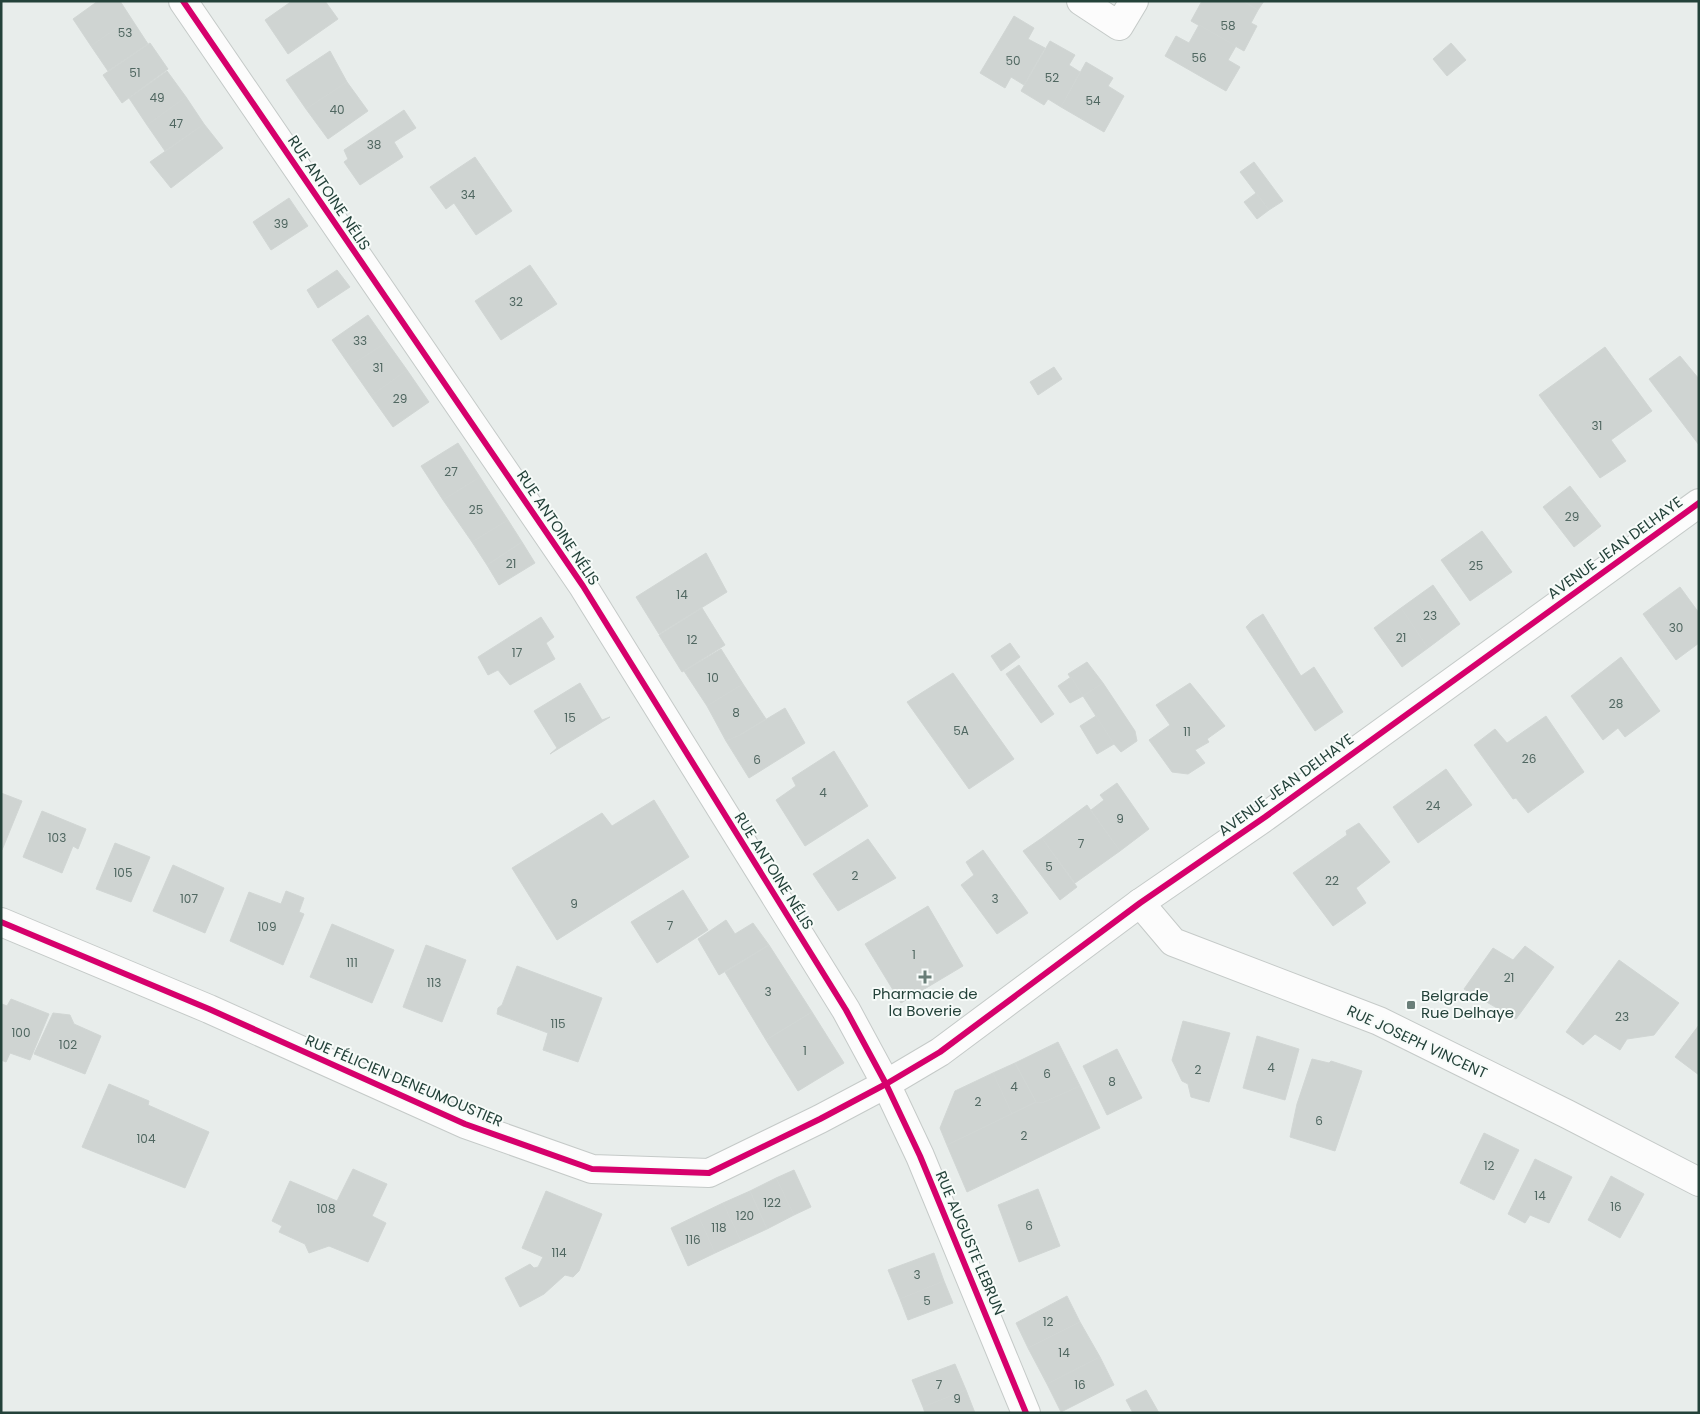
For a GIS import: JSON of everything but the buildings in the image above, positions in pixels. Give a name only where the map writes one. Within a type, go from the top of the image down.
[{"type":"street","name":"RUE ANTOINE NÉLIS","points":[[183,1],[583,586],[846,1010],[886,1084]]},
{"type":"street","points":[[1081,1],[1119,26],[1134,1]]},
{"type":"street","name":"AVENUE JEAN DELHAYE","points":[[886,1084],[940,1052],[1140,903],[1273,812],[1699,503]]},
{"type":"street","name":"RUE JOSEPH VINCENT","points":[[1140,903],[1174,942],[1379,1021],[1699,1182]]},
{"type":"street","name":"RUE FÉLICIEN DENEUMOUSTIER","points":[[1,922],[209,1009],[465,1124],[592,1169],[709,1173],[820,1119],[886,1084]]},
{"type":"street","name":"RUE AUGUSTE LEBRUN","points":[[886,1084],[920,1156],[1026,1413]]},
{"type":"cycle path","points":[[183,1],[583,586],[846,1010],[886,1084],[920,1156],[1026,1413]]},
{"type":"cycle path","points":[[1,922],[209,1009],[465,1124],[592,1169],[709,1173],[820,1119],[886,1084],[940,1052],[1140,903],[1265,817],[1699,503]]},
{"type":"place","name":"Pharmacie de la Boverie","points":[[925,977]]},
{"type":"place","name":"Belgrade Rue Delhaye","points":[[1411,1005]]}]
